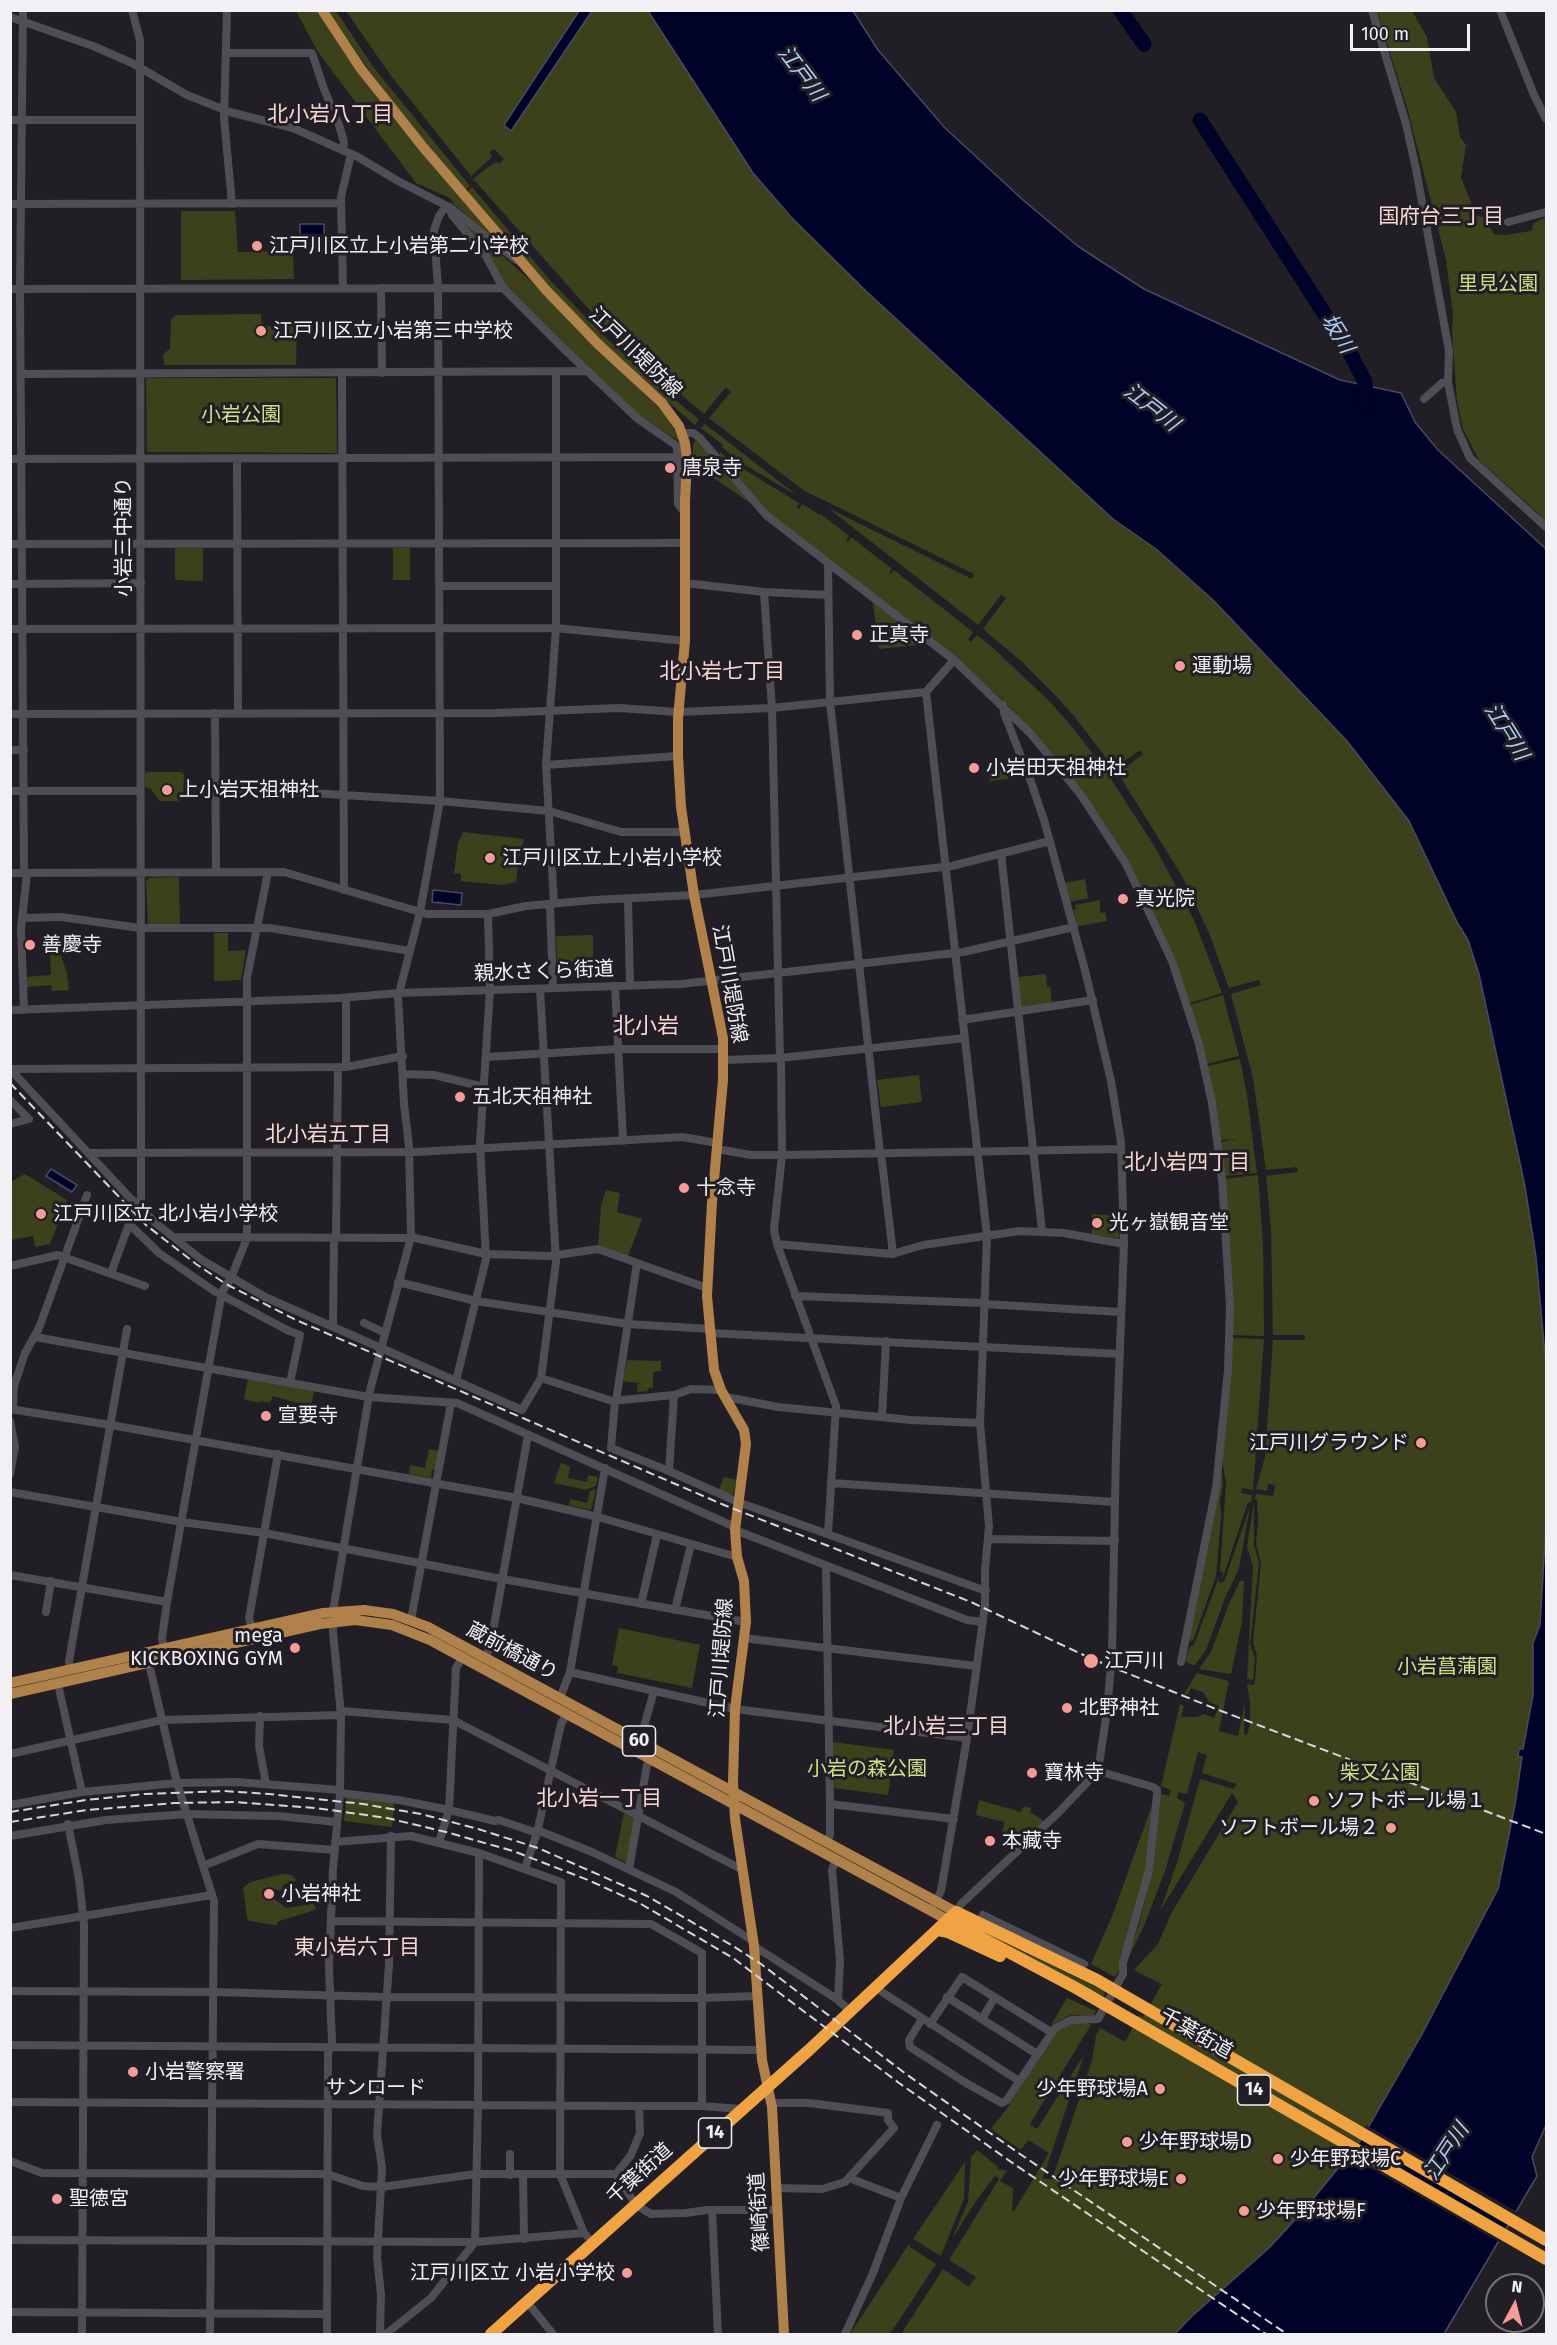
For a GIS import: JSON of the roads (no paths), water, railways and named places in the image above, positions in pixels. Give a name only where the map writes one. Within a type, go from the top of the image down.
[{"type":"highway","name":"千葉街道","points":[[952,1916],[979,1923],[1119,1992],[1543,2237]]},
{"type":"highway","name":"千葉街道","points":[[491,2334],[527,2302],[589,2238],[636,2205],[768,2087],[952,1916]]},
{"type":"highway","name":"千葉街道","points":[[952,1916],[1546,2259]]},
{"type":"highway","points":[[938,1930],[948,1932],[1046,1979],[1076,1988]]},
{"type":"main road","name":"江戸川堤防線","points":[[322,10],[386,102],[525,267],[598,344],[662,403],[674,417],[682,433],[687,459],[685,641],[678,711],[678,756],[694,895],[721,1022],[724,1054],[707,1288],[714,1370],[723,1394],[744,1430],[746,1444],[735,1528],[737,1557],[744,1581],[746,1623],[735,1709],[734,1798],[754,1943],[761,2050],[768,2087]]},
{"type":"main road","name":"蔵前橋通り","points":[[10,1683],[252,1629],[378,1611],[411,1620],[485,1657],[638,1740],[836,1859],[934,1906]]},
{"type":"main road","name":"蔵前橋通り","points":[[10,1694],[149,1664],[333,1616],[392,1624],[424,1637],[650,1759],[827,1842],[952,1916]]},
{"type":"main road","name":"篠崎街道","points":[[768,2087],[771,2103],[784,2334]]},
{"type":"street","points":[[22,10],[20,289],[23,374],[25,872],[21,947],[24,1010]]},
{"type":"street","name":"小岩三中通り","points":[[132,10],[140,40],[141,1209]]},
{"type":"street","points":[[227,10],[225,110],[232,204]]},
{"type":"street","points":[[1371,10],[1406,124],[1416,169],[1449,351],[1448,382],[1454,419],[1465,452],[1499,486],[1546,527]]},
{"type":"street","points":[[1500,10],[1546,119]]},
{"type":"street","points":[[10,17],[93,46],[140,68],[187,95],[240,116],[293,128],[347,152],[447,206],[525,267]]},
{"type":"street","points":[[10,34],[21,33]]},
{"type":"street","points":[[226,53],[312,53],[347,152],[341,203],[343,288]]},
{"type":"street","points":[[10,120],[139,120]]},
{"type":"street","points":[[10,204],[341,203]]},
{"type":"street","points":[[447,206],[486,256],[503,288],[638,419],[677,446],[678,504],[685,513]]},
{"type":"street","points":[[327,2334],[328,2104],[332,2043],[331,1921],[336,1822],[340,1792],[341,1713],[333,1616],[369,1397],[410,1237],[409,1152],[399,993],[420,912],[440,801],[438,288],[434,230],[439,216],[447,206]]},
{"type":"street","points":[[1508,222],[1546,212]]},
{"type":"street","points":[[381,288],[382,373]]},
{"type":"street","points":[[10,289],[503,288]]},
{"type":"street","points":[[10,375],[588,371]]},
{"type":"street","points":[[553,988],[546,765],[556,628],[556,372]]},
{"type":"street","points":[[342,373],[344,890]]},
{"type":"street","points":[[1424,399],[1442,383],[1448,382]]},
{"type":"street","points":[[682,433],[693,433],[700,438],[766,514],[954,660],[1003,705],[1063,771],[1081,795],[1126,864],[1172,961],[1199,1044],[1212,1103],[1222,1178],[1229,1273],[1228,1370],[1216,1488],[1181,1662]]},
{"type":"street","points":[[10,459],[678,457]]},
{"type":"street","points":[[237,458],[238,713]]},
{"type":"street","points":[[10,544],[685,543]]},
{"type":"street","points":[[828,564],[830,702],[893,1254]]},
{"type":"street","points":[[685,583],[764,592],[828,595]]},
{"type":"street","points":[[10,584],[141,584]]},
{"type":"street","points":[[439,586],[556,586]]},
{"type":"street","points":[[764,592],[772,708],[782,1155],[774,1230],[837,1412],[828,1534]]},
{"type":"street","points":[[10,629],[556,628],[685,641]]},
{"type":"street","points":[[10,714],[439,713],[619,708],[678,711],[772,708],[926,692],[954,660]]},
{"type":"street","points":[[926,692],[987,1236],[980,1424],[988,1539],[986,1591],[954,1819],[941,1891],[934,1906]]},
{"type":"street","points":[[952,1916],[960,1904],[1059,1812],[1098,1771],[1111,1682],[1124,1244],[1121,1149],[1111,1081],[1074,927],[1050,841],[1003,705]]},
{"type":"street","points":[[215,713],[216,872]]},
{"type":"street","points":[[10,750],[24,750]]},
{"type":"street","points":[[546,765],[678,756]]},
{"type":"street","points":[[215,787],[440,801],[549,812],[621,832],[685,832]]},
{"type":"street","points":[[10,792],[140,791]]},
{"type":"street","points":[[10,873],[287,873],[420,912],[488,914],[526,906],[694,895],[946,867],[1050,841]]},
{"type":"street","points":[[1001,853],[1042,1231]]},
{"type":"street","points":[[164,1649],[162,1638],[167,1602],[222,1296],[247,1238],[247,978],[268,872]]},
{"type":"street","points":[[628,898],[630,986]]},
{"type":"street","points":[[456,1381],[486,1254],[480,1149],[490,990],[488,914]]},
{"type":"street","points":[[22,918],[61,917],[141,928],[270,928],[410,951]]},
{"type":"street","name":"親水さくら街道","points":[[10,1010],[346,998],[399,993],[630,986],[712,980],[955,953],[1074,927]]},
{"type":"street","points":[[10,947],[21,947]]},
{"type":"street","points":[[615,986],[623,1141]]},
{"type":"street","points":[[403,1056],[342,1067],[10,1069],[141,1209],[202,1260],[265,1297],[522,1410],[541,1378],[555,1256],[540,988]]},
{"type":"street","points":[[333,1327],[337,1152],[346,998]]},
{"type":"street","points":[[962,1020],[1092,1000]]},
{"type":"street","points":[[486,1057],[618,1049],[780,1058],[965,1038]]},
{"type":"street","points":[[404,1074],[434,1076],[484,1087]]},
{"type":"street","points":[[10,1100],[29,1119],[10,1124]]},
{"type":"street","points":[[89,1153],[409,1152],[682,1137],[751,1155],[1121,1149]]},
{"type":"street","points":[[87,1195],[35,1337],[25,1353],[14,1386],[13,1409],[517,1498],[598,1517],[737,1557]]},
{"type":"street","points":[[111,1274],[129,1224],[159,1253],[222,1296],[300,1335],[290,1383]]},
{"type":"street","points":[[777,1244],[893,1254],[923,1245],[1020,1231],[1042,1231],[1093,1237],[1124,1244]]},
{"type":"street","points":[[173,1238],[410,1237],[486,1254],[555,1256],[598,1249],[707,1288]]},
{"type":"street","points":[[10,1266],[58,1255],[145,1286]]},
{"type":"street","points":[[637,1263],[611,1448],[738,1502],[986,1591]]},
{"type":"street","points":[[398,1282],[476,1301],[628,1324],[810,1338],[1120,1354]]},
{"type":"street","points":[[795,1296],[1121,1312]]},
{"type":"street","points":[[364,1323],[385,1333]]},
{"type":"street","points":[[70,1670],[69,1661],[81,1587],[127,1329]]},
{"type":"street","points":[[35,1337],[369,1397],[457,1403],[735,1528],[826,1566],[967,1620],[983,1623]]},
{"type":"street","points":[[882,1417],[886,1341]]},
{"type":"street","points":[[541,1378],[616,1401],[674,1395],[692,1389],[778,1407],[980,1424]]},
{"type":"street","points":[[669,1472],[674,1395]]},
{"type":"street","points":[[411,1620],[451,1402]]},
{"type":"street","points":[[10,1421],[15,1450],[10,1474]]},
{"type":"street","points":[[485,1657],[490,1647],[528,1435]]},
{"type":"street","points":[[252,1629],[249,1618],[278,1454]]},
{"type":"street","points":[[560,1698],[570,1672],[605,1468]]},
{"type":"street","points":[[831,1484],[1115,1502]]},
{"type":"street","points":[[10,1492],[182,1522],[264,1533],[746,1623]]},
{"type":"street","points":[[641,1604],[657,1534]]},
{"type":"street","points":[[988,1539],[1115,1541]]},
{"type":"street","points":[[675,1610],[691,1544]]},
{"type":"street","points":[[826,1566],[830,1804],[830,1835],[827,1842]]},
{"type":"street","points":[[10,1575],[167,1602]]},
{"type":"street","points":[[46,1612],[51,1581]]},
{"type":"street","points":[[743,1638],[976,1666]]},
{"type":"street","points":[[439,1842],[448,1810],[456,1668],[462,1658]]},
{"type":"street","points":[[149,1664],[177,1784],[212,1895],[210,2334]]},
{"type":"street","points":[[570,1672],[735,1709],[967,1738]]},
{"type":"street","points":[[58,1684],[82,1792]]},
{"type":"street","points":[[638,1740],[654,1691]]},
{"type":"street","points":[[10,1754],[162,1720],[341,1713],[453,1720],[743,1870]]},
{"type":"street","points":[[525,1868],[537,1832],[561,1724],[567,1713]]},
{"type":"street","points":[[260,1716],[260,1746],[266,1784]]},
{"type":"street","points":[[629,1869],[650,1759]]},
{"type":"street","points":[[922,2019],[909,2040],[910,2047],[1002,2103],[1007,2100],[1051,2032],[1060,2024],[1071,2020],[1098,2019],[1110,2007],[1119,1992],[1123,1963],[1149,1870],[1157,1790],[1098,1771]]},
{"type":"street","points":[[10,1805],[82,1792],[177,1784],[266,1784],[399,1800],[499,1820],[537,1832],[629,1869],[676,1892],[838,2000],[850,2012]]},
{"type":"street","points":[[830,1804],[954,1819]]},
{"type":"street","points":[[10,1836],[68,1824],[187,1814],[278,1816],[336,1822]]},
{"type":"street","points":[[68,1824],[79,1879],[84,1924],[82,2334]]},
{"type":"street","points":[[10,2240],[475,2242],[589,2238],[560,2174],[561,1882],[479,1853],[411,1836],[391,1836],[335,1846],[258,1845],[203,1866]]},
{"type":"street","points":[[380,2334],[381,2295],[378,2241],[382,2167],[377,2135],[389,1964],[391,1836]]},
{"type":"street","points":[[386,2334],[431,2298],[475,2242],[479,1853]]},
{"type":"street","points":[[836,1859],[832,1870],[840,1961],[838,2000]]},
{"type":"street","points":[[10,1928],[212,1895]]},
{"type":"street","points":[[979,1923],[983,1916],[1084,1964]]},
{"type":"street","points":[[331,1921],[651,1924],[702,1953],[702,2106]]},
{"type":"street","points":[[930,2025],[962,1977],[1051,2032]]},
{"type":"street","points":[[876,1988],[1019,2081]]},
{"type":"street","points":[[10,1991],[213,1992],[385,1997],[701,1998],[758,1996]]},
{"type":"street","points":[[947,1997],[1037,2054]]},
{"type":"street","points":[[982,2019],[995,1997]]},
{"type":"street","points":[[10,2045],[761,2050]]},
{"type":"street","name":"サンロード","points":[[10,2102],[702,2106],[741,2109]]},
{"type":"street","points":[[771,2103],[809,2103],[888,2113],[888,2120],[894,2128],[845,2182],[822,2189],[775,2188]]},
{"type":"street","points":[[616,2174],[630,2155],[640,2133],[639,2106]]},
{"type":"street","points":[[845,2334],[873,2272],[901,2198],[937,2125]]},
{"type":"street","points":[[510,2154],[510,2175]]},
{"type":"street","points":[[10,2161],[42,2173],[327,2174],[363,2186],[381,2187],[476,2174],[616,2174]]},
{"type":"street","points":[[616,2174],[636,2205],[651,2214],[712,2210],[777,2210]]},
{"type":"street","points":[[523,2175],[524,2239]]},
{"type":"street","points":[[849,2178],[901,2198]]},
{"type":"street","points":[[712,2210],[718,2334]]},
{"type":"street","points":[[527,2302],[553,2334]]},
{"type":"street","points":[[10,2312],[327,2314]]},
{"type":"water","points":[[579,11],[592,11],[511,131],[504,125]]},
{"type":"water","points":[[648,11],[853,11],[878,50],[945,128],[1023,200],[1079,247],[1144,289],[1340,380],[1401,393],[1415,422],[1438,450],[1546,549],[1546,1365],[1536,1257],[1525,1186],[1479,974],[1468,940],[1457,922],[1409,821],[1347,741],[1213,600],[1156,549],[1113,519],[867,292],[791,217],[753,173]]},
{"type":"water","points":[[300,224],[324,224],[324,236],[300,236]]},
{"type":"water","points":[[433,890],[462,893],[461,905],[432,902]]},
{"type":"water","points":[[51,1169],[77,1185],[72,1192],[46,1176]]},
{"type":"water","points":[[1546,1524],[1546,2125],[1532,2157],[1537,2176],[1444,2334],[1175,2334],[1269,2248],[1304,2210],[1361,2140],[1421,2036],[1498,1889],[1515,1805],[1522,1757],[1518,1756],[1519,1749],[1523,1749],[1533,1695],[1533,1643],[1540,1625]]},
{"type":"waterway","name":"坂川","points":[[1120,10],[1144,44]]},
{"type":"waterway","name":"坂川","points":[[1200,120],[1351,355],[1365,382],[1366,406]]},
{"type":"railway","points":[[10,1083],[146,1225],[226,1284],[296,1320],[724,1505],[971,1602],[1092,1659],[1216,1709],[1546,1834]]},
{"type":"railway","points":[[10,1812],[144,1794],[224,1791],[269,1794],[363,1804],[421,1814],[538,1848],[647,1896],[761,1964],[906,2074],[1020,2154],[1287,2334]]},
{"type":"railway","points":[[10,1822],[87,1810],[175,1803],[235,1802],[316,1808],[387,1818],[446,1832],[513,1851],[588,1880],[641,1904],[733,1958],[899,2083],[1014,2164],[1266,2334]]},
{"type":"place","name":"江戸川区立上小岩第二小学校","points":[[257,246]]},
{"type":"place","name":"江戸川区立小岩第三中学校","points":[[261,331]]},
{"type":"place","name":"唐泉寺","points":[[670,468]]},
{"type":"place","name":"正真寺","points":[[857,635]]},
{"type":"place","name":"運動場","points":[[1180,666]]},
{"type":"place","name":"小岩田天祖神社","points":[[974,768]]},
{"type":"place","name":"上小岩天祖神社","points":[[167,790]]},
{"type":"place","name":"江戸川区立上小岩小学校","points":[[490,858]]},
{"type":"place","name":"真光院","points":[[1123,899]]},
{"type":"place","name":"善慶寺","points":[[30,945]]},
{"type":"place","name":"五北天祖神社","points":[[460,1097]]},
{"type":"place","name":"十念寺","points":[[684,1188]]},
{"type":"place","name":"江戸川区立 北小岩小学校","points":[[41,1214]]},
{"type":"place","name":"光ヶ嶽観音堂","points":[[1097,1223]]},
{"type":"place","name":"宣要寺","points":[[266,1416]]},
{"type":"place","name":"江戸川グラウンド","points":[[1421,1443]]},
{"type":"place","name":"mega KICKBOXING GYM","points":[[295,1648]]},
{"type":"place","name":"江戸川","points":[[1091,1661]]},
{"type":"place","name":"北野神社","points":[[1067,1708]]},
{"type":"place","name":"寶林寺","points":[[1032,1773]]},
{"type":"place","name":"ソフトボール場１","points":[[1314,1801]]},
{"type":"place","name":"ソフトボール場２","points":[[1391,1828]]},
{"type":"place","name":"本藏寺","points":[[990,1841]]},
{"type":"place","name":"小岩神社","points":[[269,1894]]},
{"type":"place","name":"小岩警察署","points":[[133,2072]]},
{"type":"place","name":"少年野球場A","points":[[1160,2089]]},
{"type":"place","name":"少年野球場D","points":[[1127,2142]]},
{"type":"place","name":"少年野球場C","points":[[1278,2159]]},
{"type":"place","name":"少年野球場E","points":[[1181,2179]]},
{"type":"place","name":"聖徳宮","points":[[57,2199]]},
{"type":"place","name":"少年野球場F","points":[[1244,2211]]},
{"type":"place","name":"江戸川区立 小岩小学校","points":[[627,2273]]},
{"type":"district","name":"北小岩八丁目","points":[[330,115]]},
{"type":"district","name":"国府台三丁目","points":[[1441,217]]},
{"type":"district","name":"北小岩七丁目","points":[[722,672]]},
{"type":"district","name":"北小岩","points":[[646,1027]]},
{"type":"district","name":"北小岩五丁目","points":[[328,1135]]},
{"type":"district","name":"北小岩四丁目","points":[[1187,1163]]},
{"type":"district","name":"北小岩三丁目","points":[[946,1727]]},
{"type":"district","name":"北小岩一丁目","points":[[599,1799]]},
{"type":"district","name":"東小岩六丁目","points":[[357,1948]]},
{"type":"park label","name":"里見公園","points":[[1498,284]]},
{"type":"park label","name":"小岩公園","points":[[241,415]]},
{"type":"park label","name":"小岩菖蒲園","points":[[1447,1667]]},
{"type":"park label","name":"小岩の森公園","points":[[867,1769]]},
{"type":"park label","name":"柴又公園","points":[[1380,1773]]}]
